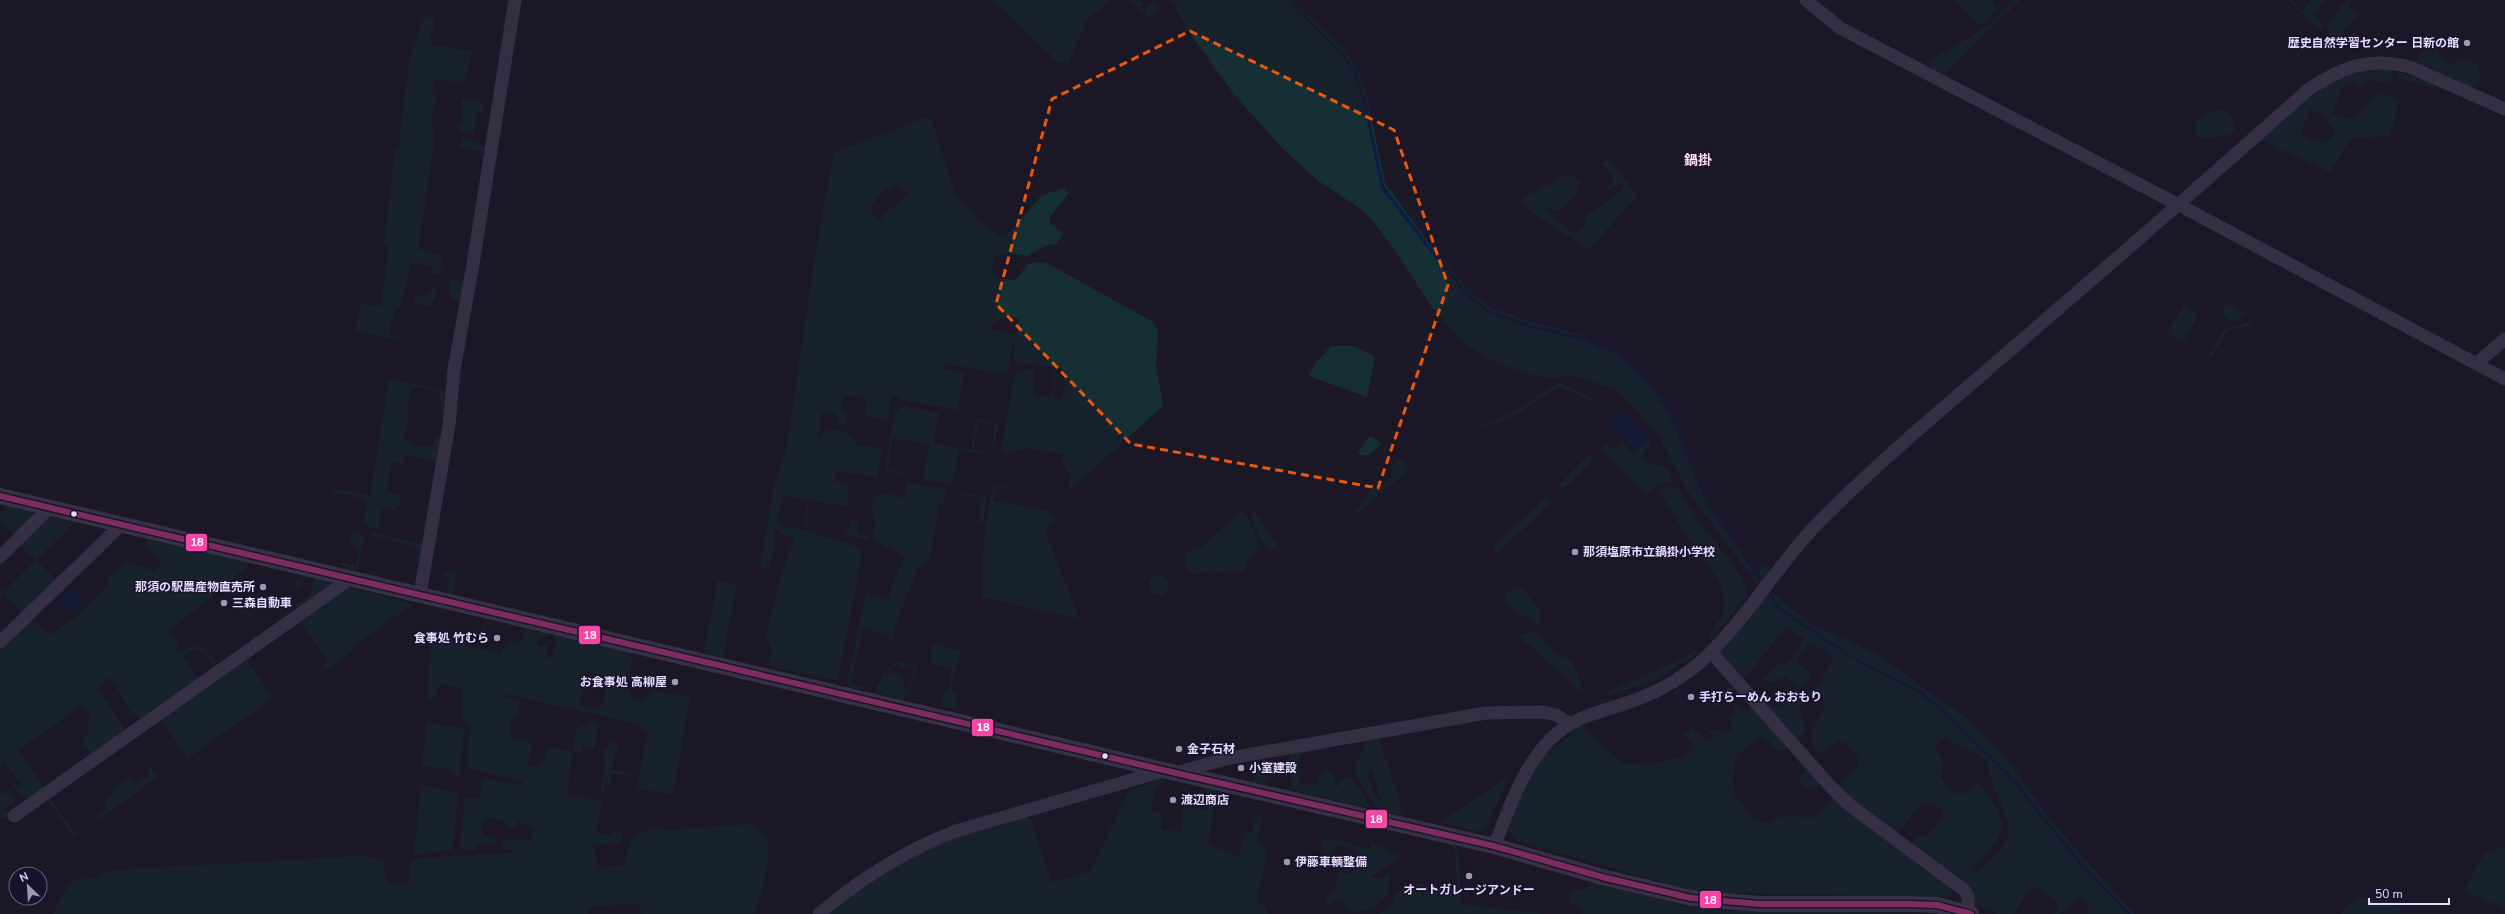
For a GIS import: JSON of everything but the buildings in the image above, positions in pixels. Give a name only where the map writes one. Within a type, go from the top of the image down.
[{"type":"main road","points":[[0,496],[1170,772],[1494,846],[1606,878],[1691,898],[1759,904],[1936,905],[1970,913]]},
{"type":"street","points":[[420,594],[449,424],[454,370],[473,264],[515,0]]},
{"type":"street","points":[[1806,0],[1840,28],[2179,205],[2505,379]]},
{"type":"street","points":[[1494,846],[1523,776],[1533,760],[1554,736],[1570,724],[1596,712],[1660,691],[1676,681],[1711,652],[1826,514],[1941,410],[2179,205],[2309,89],[2332,74],[2366,63],[2394,63],[2410,67],[2505,109]]},
{"type":"street","points":[[2476,364],[2505,339]]},
{"type":"street","points":[[0,557],[49,508]]},
{"type":"street","points":[[0,642],[121,525]]},
{"type":"street","points":[[14,816],[351,578]]},
{"type":"street","points":[[1711,652],[1831,787],[1852,807],[1964,890],[1968,896],[1970,913]]},
{"type":"street","points":[[820,914],[890,862],[927,842],[956,831],[1170,772],[1225,759],[1486,714],[1544,712],[1556,715],[1570,724]]},
{"type":"highlighted area","points":[[1190,31],[1394,130],[1448,285],[1378,488],[1131,444],[996,304],[1052,99]]},
{"type":"green space","points":[[993,0],[1110,0],[1086,21],[1069,62],[1059,63]]},
{"type":"green space","points":[[1131,0],[1144,2],[1141,6],[1145,11],[1154,1],[1159,6],[1168,0],[1148,18]]},
{"type":"green space","points":[[1171,0],[1291,0],[1342,47],[1357,68],[1367,96],[1385,183],[1430,244],[1467,289],[1490,307],[1528,321],[1581,335],[1590,343],[1616,354],[1637,372],[1656,392],[1671,419],[1706,503],[1753,571],[1749,573],[1689,493],[1657,433],[1615,389],[1569,375],[1555,379],[1531,375],[1493,361],[1464,343],[1431,306],[1392,246],[1365,212],[1317,180],[1280,146],[1234,94],[1193,38]]},
{"type":"green space","points":[[1956,0],[1992,0],[1997,9],[1990,18],[1979,25]]},
{"type":"green space","points":[[2014,0],[2020,0],[1944,74],[1932,68],[1930,64],[1932,60],[1991,24]]},
{"type":"green space","points":[[2289,0],[2292,0],[2303,12],[2311,0],[2325,0],[2315,15],[2323,26],[2321,29],[2317,28]]},
{"type":"green space","points":[[2346,0],[2352,0],[2348,6],[2358,14],[2336,39],[2330,35],[2327,25]]},
{"type":"green space","points":[[427,16],[435,19],[430,41],[433,45],[472,51],[465,79],[460,82],[434,79],[432,91],[436,97],[431,126],[434,129],[434,144],[418,249],[443,255],[440,267],[442,272],[440,275],[431,274],[432,267],[414,262],[411,264],[401,304],[395,311],[388,334],[399,338],[399,340],[356,331],[360,304],[381,306],[389,246],[384,244],[395,150],[398,150],[409,63],[424,18]]},
{"type":"green space","points":[[2433,45],[2450,66],[2459,60],[2468,59],[2479,67],[2480,77],[2476,85],[2470,87],[2417,62],[2418,57]]},
{"type":"green space","points":[[2369,67],[2391,68],[2393,73],[2390,80],[2384,83],[2370,79],[2359,87],[2353,84],[2343,86],[2332,113],[2343,117],[2356,117],[2374,97],[2381,92],[2399,101],[2390,136],[2351,138],[2330,172],[2260,140],[2313,90]],"holes":[[[2310,109],[2326,116],[2329,125],[2335,129],[2330,139],[2321,143],[2300,134]]]},
{"type":"green space","points":[[2400,73],[2428,82],[2438,90],[2397,78]]},
{"type":"green space","points":[[463,98],[482,102],[484,111],[477,113],[473,134],[461,132],[457,127],[462,119],[461,100]]},
{"type":"green space","points":[[2216,110],[2228,112],[2233,119],[2235,131],[2217,137],[2199,137],[2196,131],[2196,120]]},
{"type":"green space","points":[[924,118],[931,118],[956,195],[987,229],[1001,236],[1009,233],[1042,195],[1065,188],[1069,193],[1049,218],[1051,224],[1064,234],[1056,244],[1045,246],[1028,256],[1008,253],[995,256],[991,271],[1002,279],[1015,280],[1030,263],[1047,263],[1153,322],[1158,331],[1156,366],[1163,406],[1071,489],[1069,488],[1070,476],[1063,464],[1063,454],[1024,448],[1023,451],[1015,450],[1014,454],[1001,452],[1015,372],[1035,369],[1034,395],[1051,397],[1055,378],[1051,372],[1056,374],[1053,399],[1062,399],[1066,373],[1062,368],[1016,363],[1014,357],[1015,344],[1013,342],[1008,371],[1004,374],[946,364],[944,369],[964,373],[957,410],[903,400],[892,394],[888,420],[865,416],[867,398],[844,395],[841,411],[847,413],[846,424],[839,423],[837,414],[822,412],[818,437],[822,438],[823,433],[829,430],[839,429],[847,433],[857,445],[879,448],[882,451],[877,477],[836,471],[834,481],[849,484],[848,507],[810,500],[806,521],[819,528],[806,524],[804,521],[809,500],[783,495],[777,521],[783,527],[799,529],[856,546],[862,554],[838,678],[835,680],[771,666],[768,664],[772,649],[766,639],[777,590],[794,540],[792,537],[782,534],[775,528],[775,548],[768,567],[763,569],[760,567],[773,491],[787,445],[816,250],[834,153]],"holes":[[[896,184],[908,193],[897,205],[896,204],[891,210],[889,209],[880,220],[870,211],[872,209],[870,207],[885,188],[888,190]],[[1009,315],[1019,319],[1016,335],[988,329],[998,318]]]},
{"type":"green space","points":[[462,138],[485,146],[485,152],[461,147]]},
{"type":"green space","points":[[1610,160],[1637,196],[1589,249],[1526,208],[1521,202],[1524,197],[1569,174],[1580,181],[1578,190],[1568,203],[1557,212],[1549,208],[1546,210],[1572,232],[1578,233],[1584,226],[1585,217],[1613,198],[1622,190],[1624,186],[1621,182],[1610,189],[1607,187],[1614,181],[1613,176],[1602,164],[1604,161]]},
{"type":"green space","points":[[453,278],[466,281],[462,302],[454,300],[449,289]]},
{"type":"green space","points":[[434,288],[437,295],[430,307],[414,303],[416,295],[427,298],[430,290]]},
{"type":"green space","points":[[2184,304],[2196,312],[2197,318],[2184,341],[2180,341],[2167,334]]},
{"type":"green space","points":[[2226,304],[2246,314],[2238,320],[2230,320],[2221,313]]},
{"type":"green space","points":[[2252,318],[2248,326],[2227,330],[2211,358],[2208,357],[2224,329],[2244,324]]},
{"type":"green space","points":[[1331,346],[1354,346],[1375,357],[1367,397],[1309,376],[1315,363]]},
{"type":"green space","points":[[389,378],[445,391],[443,407],[441,406],[440,393],[413,386],[407,410],[409,414],[404,440],[417,446],[433,447],[436,436],[443,438],[438,462],[406,454],[403,464],[392,462],[386,491],[401,495],[400,506],[393,510],[382,508],[378,529],[364,525],[366,503],[364,499],[335,492],[333,488],[370,496]]},
{"type":"green space","points":[[1562,384],[1594,399],[1593,402],[1560,387],[1556,388],[1512,417],[1480,428],[1479,426],[1511,414],[1555,385]]},
{"type":"green space","points":[[902,406],[939,413],[933,443],[971,450],[976,419],[995,423],[998,426],[995,445],[993,445],[995,425],[978,421],[973,450],[987,453],[987,455],[959,450],[953,484],[923,479],[929,444],[892,438],[888,470],[909,474],[909,476],[886,471],[885,468],[895,413]]},
{"type":"green space","points":[[1370,435],[1382,444],[1368,455],[1361,455],[1358,453]]},
{"type":"green space","points":[[1649,438],[1650,443],[1642,456],[1648,463],[1667,468],[1672,481],[1658,485],[1649,493],[1644,492],[1601,451],[1605,444],[1613,450],[1622,443],[1634,454]]},
{"type":"green space","points":[[1589,455],[1594,460],[1563,489],[1559,485]]},
{"type":"green space","points":[[1398,458],[1410,468],[1357,514],[1356,512],[1368,493],[1388,481],[1392,473],[1392,467]]},
{"type":"green space","points":[[907,483],[945,489],[945,500],[939,505],[930,559],[925,558],[924,565],[918,567],[895,626],[893,641],[889,639],[887,634],[863,628],[851,681],[852,684],[864,687],[863,690],[850,687],[847,682],[866,594],[888,600],[892,584],[904,559],[900,553],[874,541],[873,535],[875,526],[871,504],[875,496],[883,493],[905,498]]},
{"type":"green space","points":[[995,485],[1005,487],[1005,489],[997,488],[994,501],[1047,511],[1054,519],[1045,533],[1078,616],[1074,618],[983,597],[982,558],[989,505]]},
{"type":"green space","points":[[1667,487],[1674,487],[1680,491],[1705,530],[1737,570],[1745,588],[1747,597],[1712,638],[1710,636],[1711,633],[1722,615],[1724,604],[1723,594],[1716,576],[1692,544],[1659,491]]},
{"type":"green space","points":[[964,493],[984,496],[987,499],[983,523],[979,522],[981,498],[963,495]]},
{"type":"green space","points":[[1546,497],[1551,502],[1498,553],[1494,550],[1496,544]]},
{"type":"green space","points":[[9,505],[32,512],[33,516],[15,534],[6,528],[1,520],[0,512]]},
{"type":"green space","points":[[1253,509],[1277,545],[1275,550],[1266,546],[1258,535],[1251,511]]},
{"type":"green space","points":[[1242,510],[1254,528],[1258,544],[1256,550],[1247,561],[1244,570],[1240,572],[1230,570],[1221,573],[1213,571],[1193,574],[1185,564],[1186,554],[1195,547],[1202,547]]},
{"type":"green space","points":[[48,516],[75,522],[36,560],[18,543]]},
{"type":"green space","points":[[852,519],[858,520],[857,534],[868,536],[867,539],[843,534],[848,531]]},
{"type":"green space","points":[[352,533],[362,534],[364,539],[357,572],[342,565],[342,563],[356,566],[359,549],[350,542]]},
{"type":"green space","points":[[373,533],[423,544],[423,563],[414,562],[414,558],[419,558],[421,551],[416,549],[415,546],[376,536],[369,538]]},
{"type":"green space","points":[[147,540],[248,562],[248,566],[170,630],[180,646],[175,648],[178,653],[192,647],[202,648],[210,655],[219,668],[143,722],[136,712],[127,718],[126,716],[131,712],[110,677],[98,688],[127,733],[94,756],[86,749],[83,741],[83,739],[89,735],[87,723],[91,718],[84,707],[80,706],[58,722],[83,763],[57,723],[18,750],[45,789],[28,801],[12,786],[15,783],[18,788],[22,785],[4,761],[0,764],[0,648],[31,618],[48,635],[74,619],[107,586],[107,578],[128,562],[154,571],[162,562],[146,545]],"holes":[[[194,649],[206,653],[215,668],[198,680],[183,656]]]},
{"type":"green space","points":[[36,560],[56,580],[23,613],[3,593]]},
{"type":"green space","points":[[1765,564],[1771,569],[1762,584],[1755,583],[1752,578]]},
{"type":"green space","points":[[451,571],[458,573],[453,596],[448,594],[449,578],[443,577],[446,572]]},
{"type":"green space","points":[[304,575],[307,576],[299,588],[294,583],[249,614],[265,635],[239,605],[248,613]]},
{"type":"green space","points":[[1155,575],[1163,575],[1169,581],[1169,589],[1163,595],[1155,595],[1149,589],[1149,581]]},
{"type":"green space","points":[[314,577],[336,583],[298,611],[296,604],[310,596]]},
{"type":"green space","points":[[718,580],[737,585],[723,658],[706,653],[704,650]]},
{"type":"green space","points":[[348,587],[413,604],[357,643],[344,659],[325,670],[322,666],[327,660],[299,620]]},
{"type":"green space","points":[[1517,588],[1523,589],[1542,613],[1540,622],[1537,625],[1514,610],[1506,602],[1504,594]]},
{"type":"green space","points":[[1765,594],[1773,594],[1813,625],[1877,654],[1969,720],[2008,760],[2050,820],[2134,914],[2088,914],[2089,906],[2080,898],[2060,914],[2054,914],[2058,906],[2055,900],[2031,885],[2014,914],[1998,914],[1977,905],[1913,845],[1915,836],[1926,836],[1944,817],[1940,807],[1927,803],[1920,805],[1897,834],[1951,886],[1951,897],[1725,893],[1690,890],[1517,841],[1507,829],[1528,776],[1542,758],[1582,725],[1620,762],[1625,764],[1658,763],[1675,757],[1681,760],[1695,747],[1684,735],[1692,727],[1706,741],[1715,738],[1674,694],[1681,686],[1683,688],[1676,695],[1710,731],[1717,730],[1725,734],[1732,729],[1730,721],[1735,712],[1732,705],[1734,703],[1745,714],[1750,708],[1748,703],[1787,746],[1786,749],[1778,751],[1767,739],[1760,736],[1737,755],[1733,776],[1734,794],[1754,819],[1770,823],[1780,817],[1785,816],[1811,818],[1823,811],[1840,785],[1859,765],[1858,758],[1845,742],[1838,741],[1825,752],[1819,752],[1814,746],[1811,736],[1812,730],[1824,708],[1825,703],[1819,691],[1800,704],[1805,730],[1797,742],[1760,698],[1780,709],[1818,686],[1833,659],[1833,656],[1810,642],[1796,661],[1812,675],[1805,686],[1799,688],[1785,677],[1774,682],[1765,681],[1765,677],[1774,670],[1776,665],[1783,662],[1786,665],[1796,653],[1804,639],[1789,628],[1785,628],[1746,677],[1738,678],[1716,654]],"holes":[[[1946,736],[1961,748],[1973,751],[1989,763],[1993,784],[2006,816],[2008,827],[2007,838],[2002,848],[1976,874],[1971,869],[1983,857],[1998,837],[2001,828],[2000,818],[1989,796],[1978,782],[1963,794],[1959,794],[1946,787],[1942,780],[1940,776],[1944,764],[1935,747]]]},
{"type":"green space","points":[[486,619],[488,619],[485,624],[481,649],[500,654],[509,641],[520,644],[525,629],[549,634],[548,638],[539,637],[537,646],[543,647],[546,641],[548,642],[546,657],[551,659],[557,642],[553,640],[555,635],[630,649],[633,653],[626,687],[631,693],[630,698],[644,701],[653,691],[689,697],[690,699],[673,793],[671,794],[640,789],[638,786],[647,733],[639,724],[506,694],[504,697],[520,702],[517,717],[513,716],[509,733],[513,734],[512,738],[532,743],[528,767],[540,764],[544,761],[549,747],[570,751],[572,754],[567,794],[602,802],[596,833],[611,836],[614,831],[623,833],[619,843],[593,845],[599,868],[625,865],[627,849],[632,838],[652,828],[670,830],[753,824],[757,827],[766,838],[769,854],[765,876],[754,914],[642,914],[639,903],[589,907],[588,914],[53,914],[71,881],[95,877],[111,870],[362,856],[382,860],[384,862],[386,880],[394,885],[404,885],[410,881],[410,863],[420,858],[512,853],[513,849],[501,849],[503,841],[532,839],[534,828],[518,821],[515,829],[509,828],[504,821],[486,817],[483,820],[482,834],[496,841],[496,843],[485,843],[477,846],[476,850],[463,850],[460,847],[465,797],[479,799],[482,782],[486,779],[521,785],[523,781],[467,768],[470,729],[463,716],[461,706],[462,690],[442,683],[439,685],[436,697],[427,700],[431,641],[439,636],[447,640],[479,649],[483,623]],"holes":[[[587,672],[604,676],[607,682],[602,706],[597,709],[583,707],[580,703]]]},
{"type":"green space","points":[[1530,631],[1538,633],[1554,653],[1571,660],[1580,678],[1582,688],[1580,691],[1519,636]]},
{"type":"green space","points":[[933,643],[961,651],[951,688],[956,694],[957,710],[940,706],[944,692],[947,692],[953,669],[932,664],[930,657]]},
{"type":"green space","points":[[1694,650],[1698,653],[1654,681],[1608,695],[1607,692],[1678,661]]},
{"type":"green space","points":[[245,658],[273,698],[188,758],[160,718]]},
{"type":"green space","points":[[897,661],[916,666],[917,671],[904,700],[874,692],[883,675]],"holes":[[[898,664],[901,669],[910,666],[915,671],[907,690],[904,689],[903,675],[893,672],[885,676],[891,668]]]},
{"type":"green space","points":[[1710,661],[1715,662],[1736,690],[1715,707],[1711,703],[1731,686]]},
{"type":"green space","points":[[590,721],[599,724],[594,749],[583,746],[581,754],[572,751],[576,730]]},
{"type":"green space","points":[[427,722],[464,729],[459,777],[446,769],[422,765]]},
{"type":"green space","points":[[1379,739],[1404,814],[1403,815],[1379,810],[1364,790],[1358,779],[1355,767],[1367,741]],"holes":[[[1372,770],[1382,802],[1380,802],[1373,791],[1367,771]]]},
{"type":"green space","points":[[612,742],[618,743],[612,769],[631,774],[632,777],[612,773],[610,784],[605,784],[603,794],[600,793],[605,765],[603,751]]},
{"type":"green space","points":[[1326,747],[1326,749],[1304,753],[1300,756],[1300,784],[1316,785],[1320,775],[1328,771],[1336,777],[1334,785],[1337,787],[1346,777],[1349,777],[1360,789],[1370,808],[1292,790],[1289,753]]},
{"type":"green space","points":[[115,758],[134,784],[150,776],[148,772],[150,766],[158,777],[74,837],[46,798],[48,797],[76,834],[99,818],[97,815],[108,808],[104,803],[114,792],[112,789],[128,779]]},
{"type":"green space","points":[[1258,761],[1260,774],[1272,776],[1266,781],[1265,785],[1253,782]]},
{"type":"green space","points":[[1807,769],[1821,782],[1817,788],[1812,790],[1802,785],[1799,778]]},
{"type":"green space","points":[[1509,776],[1485,830],[1480,832],[1441,822]]},
{"type":"green space","points":[[1160,779],[1168,781],[1154,788],[1151,811],[1162,813],[1161,830],[1181,832],[1183,808],[1188,807],[1207,811],[1210,796],[1200,785],[1217,789],[1208,845],[1239,857],[1244,833],[1252,833],[1256,817],[1262,818],[1257,844],[1267,847],[1261,886],[1258,887],[1258,902],[1266,908],[1267,914],[829,914],[871,880],[929,845],[1028,817],[1031,819],[1051,883],[1091,871],[1129,791]]},
{"type":"green space","points":[[421,785],[458,793],[453,847],[451,850],[414,855]]},
{"type":"green space","points":[[9,791],[16,799],[5,808],[9,815],[3,820],[0,816],[0,795]]},
{"type":"green space","points":[[1325,839],[1337,840],[1369,849],[1372,843],[1398,856],[1398,859],[1370,877],[1378,879],[1391,872],[1387,894],[1374,909],[1351,913],[1341,901],[1334,901],[1326,906],[1325,903],[1328,895],[1335,890],[1338,872],[1352,874],[1358,861],[1355,849],[1338,844],[1329,857],[1323,853],[1321,843]]},
{"type":"green space","points":[[1427,839],[1458,845],[1461,904],[1543,914],[1379,914],[1389,909],[1395,896],[1403,889],[1426,883],[1429,890],[1457,886],[1455,847]]},
{"type":"green space","points":[[2505,847],[2505,909],[2464,890],[2483,856],[2490,851]]},
{"type":"green space","points":[[1594,883],[1688,907],[1729,911],[1922,914],[1582,914],[1583,911],[1569,902],[1572,890],[1584,889]]},
{"type":"green space","points":[[2363,897],[2394,903],[2400,908],[2400,914],[2341,914],[2348,905]]},
{"type":"water","points":[[1619,409],[1649,438],[1637,450],[1607,422]]},
{"type":"water","points":[[70,588],[85,602],[73,614],[58,600]]},
{"type":"waterway","points":[[1287,0],[1341,52],[1354,69],[1364,100],[1383,188],[1437,258],[1467,294],[1488,311],[1529,326],[1609,345],[1643,375],[1670,411],[1707,500],[1764,584]]},
{"type":"waterway","points":[[1768,591],[1779,608],[1784,612],[1861,663],[1920,692],[1953,720],[2009,775],[2080,863],[2129,914]]},
{"type":"transit line","name":"18","points":[[0,496],[1176,773],[1494,846],[1606,878],[1691,898],[1759,904],[1937,905],[1971,914]]},
{"type":"place","name":"歴史自然学習センター 日新の館","points":[[2467,43]]},
{"type":"place","name":"那須塩原市立鍋掛小学校","points":[[1575,552]]},
{"type":"place","name":"那須の駅農産物直売所","points":[[263,587]]},
{"type":"place","name":"三森自動車","points":[[224,603]]},
{"type":"place","name":"食事処 竹むら","points":[[497,638]]},
{"type":"place","name":"お食事処 高柳屋","points":[[675,682]]},
{"type":"place","name":"手打らーめん おおもり","points":[[1691,697]]},
{"type":"place","name":"金子石材","points":[[1179,749]]},
{"type":"place","name":"小室建設","points":[[1241,768]]},
{"type":"place","name":"渡辺商店","points":[[1173,800]]},
{"type":"place","name":"伊藤車輌整備","points":[[1287,862]]},
{"type":"place","name":"オートガレージアンドー","points":[[1469,876]]},
{"type":"district","name":"鍋掛","points":[[1698,160]]}]
